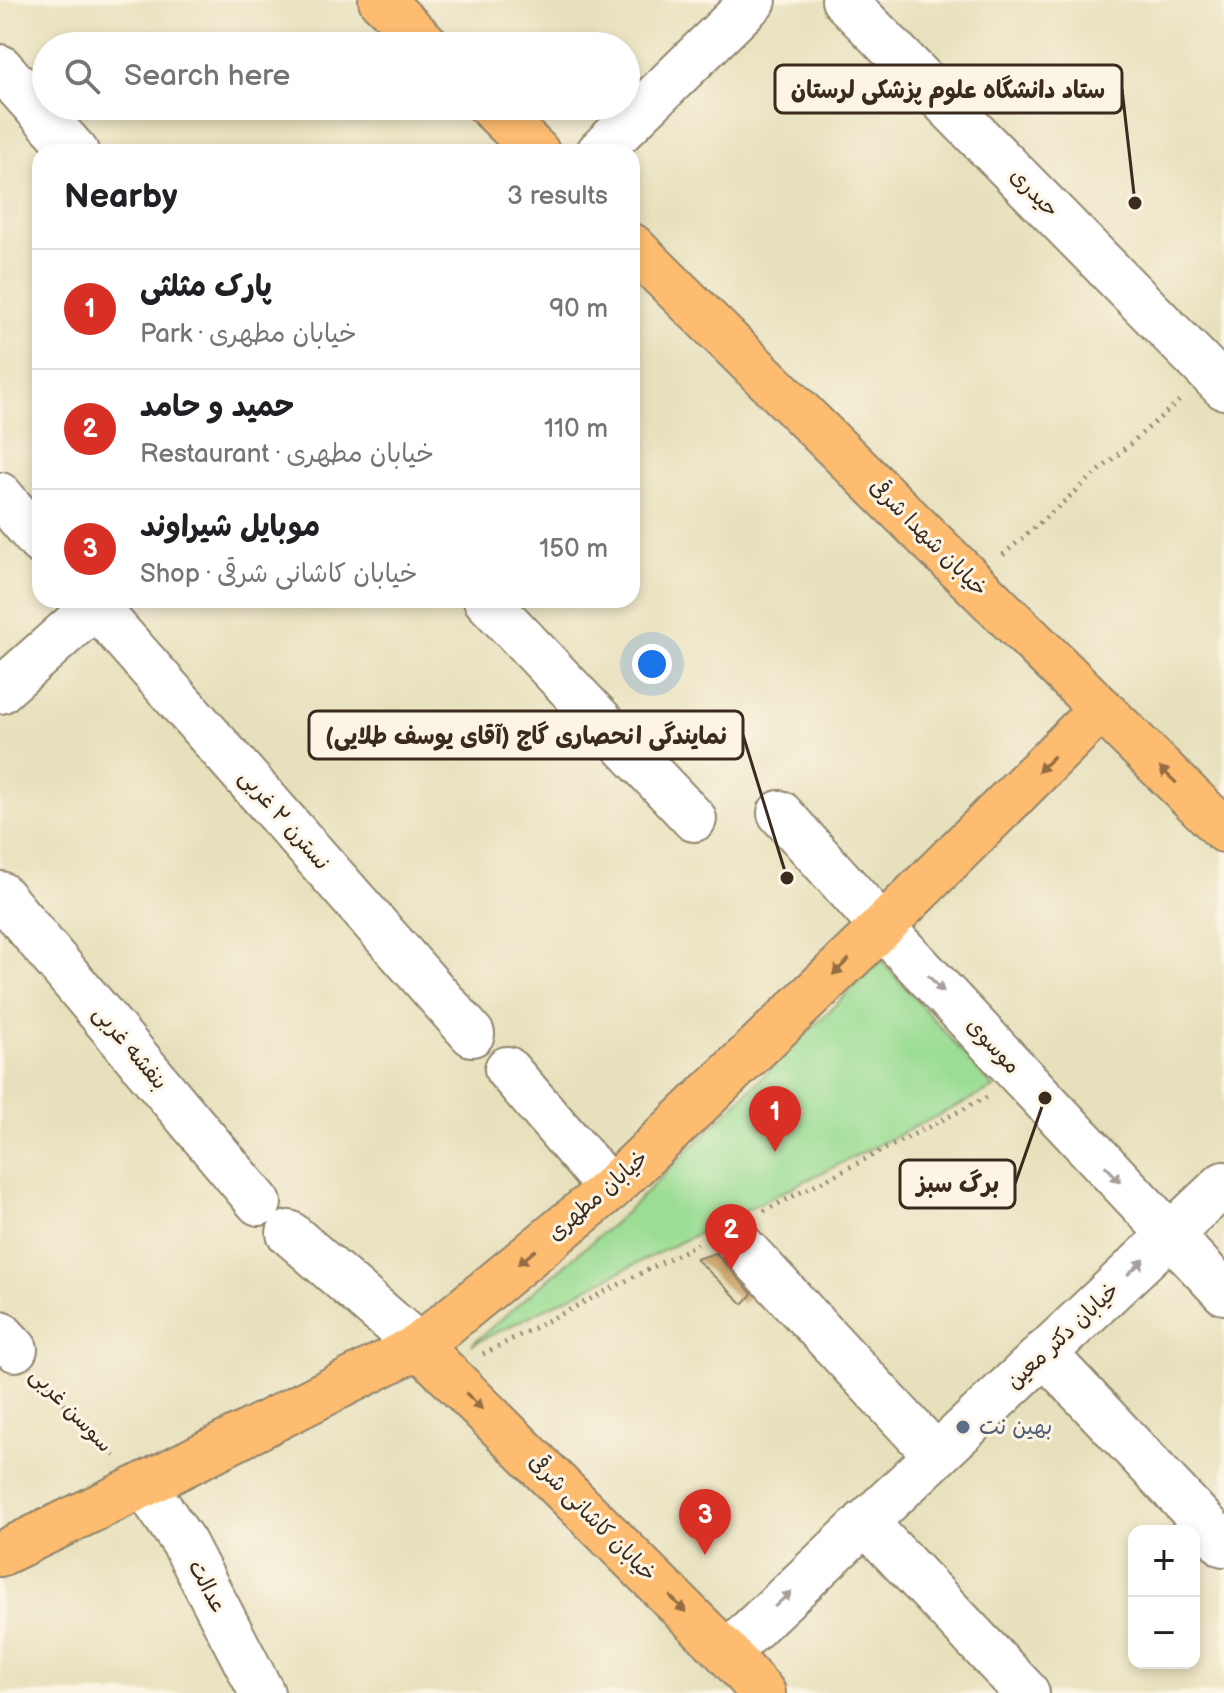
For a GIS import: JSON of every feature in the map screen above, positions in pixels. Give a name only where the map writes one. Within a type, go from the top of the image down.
[{"type":"main road","points":[[381,0],[414,32]]},
{"type":"main road","points":[[504,120],[529,144]]},
{"type":"main road","name":"خیابان شهدا شرقی","points":[[640,254],[1224,830]]},
{"type":"main road","name":"خیابان مطهری","points":[[0,1554],[419,1346],[610,1189],[882,927],[1101,709]]},
{"type":"main road","name":"خیابان کاشانی شرقی","points":[[419,1346],[727,1653],[763,1693]]},
{"type":"street","points":[[640,112],[754,0]]},
{"type":"street","name":"حیدری","points":[[844,0],[1217,380]]},
{"type":"street","points":[[0,67],[32,103]]},
{"type":"street","points":[[47,120],[69,144]]},
{"type":"street","points":[[607,144],[632,120]]},
{"type":"street","points":[[0,495],[32,533]]},
{"type":"street","points":[[0,691],[90,608]]},
{"type":"street","name":"نسترن ۲ غربی","points":[[101,608],[472,1034]]},
{"type":"street","points":[[494,608],[694,819]]},
{"type":"street","name":"موسوی","points":[[780,813],[882,927],[1224,1292]]},
{"type":"street","name":"بنفشه غربی","points":[[0,894],[259,1203]]},
{"type":"street","points":[[507,1069],[610,1189]]},
{"type":"street","name":"خیابان دکتر معین","points":[[727,1653],[1224,1184]]},
{"type":"street","points":[[289,1233],[419,1346]]},
{"type":"street","points":[[738,1242],[936,1455]]},
{"type":"street","points":[[1044,1353],[1224,1544]]},
{"type":"street","name":"عدالت","points":[[144,1485],[184,1543],[262,1693]]},
{"type":"street","points":[[865,1522],[1027,1693]]},
{"type":"path","points":[[973,583],[1217,380]]},
{"type":"path","name":"سوسن غربی","points":[[7,1341],[144,1485]]},
{"type":"green space","points":[[881,960],[994,1088],[471,1345],[622,1216]]},
{"type":"building","points":[[716,1253],[752,1294],[743,1304],[696,1259]]},
{"type":"place","name":"ستاد دانشگاه علوم پزشکی لرستان","points":[[1135,203]]},
{"type":"place","name":"نمایندگی انحصاری گاج (آقای یوسف طلایی)","points":[[787,878]]},
{"type":"place","name":"برگ سبز","points":[[1045,1098]]},
{"type":"place","name":"پارک مثلثی","points":[[775,1152]]},
{"type":"place","name":"حمید و حامد","points":[[731,1270]]},
{"type":"place","name":"بهین نت","points":[[963,1427]]},
{"type":"place","name":"موبایل شیراوند","points":[[705,1555]]}]
